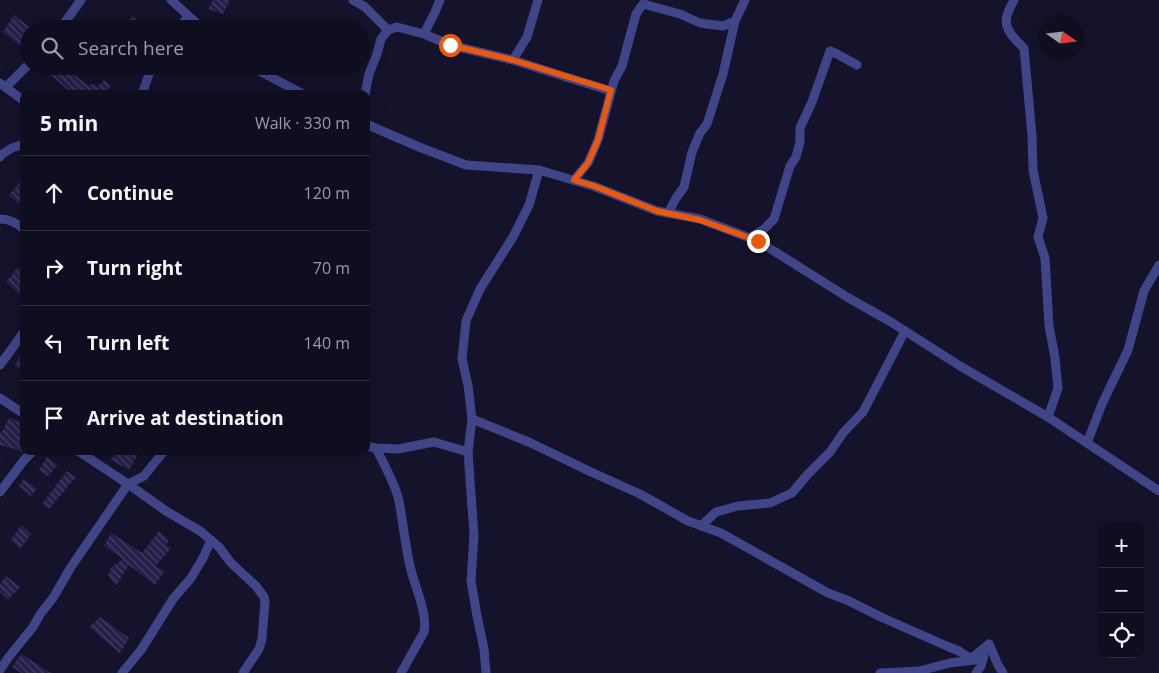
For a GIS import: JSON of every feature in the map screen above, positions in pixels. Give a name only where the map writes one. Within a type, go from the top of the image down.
[{"type":"street","points":[[67,20],[81,0]]},
{"type":"street","points":[[171,0],[193,20]]},
{"type":"street","points":[[353,0],[365,6],[388,30]]},
{"type":"street","points":[[424,34],[440,0]]},
{"type":"street","points":[[513,60],[527,37],[538,0]]},
{"type":"street","points":[[668,213],[684,187],[692,152],[707,124],[723,74],[736,21],[745,0]]},
{"type":"street","points":[[1014,0],[1006,17],[1006,26],[1015,40],[1024,48],[1034,170],[1043,218],[1038,237],[1046,258],[1049,326],[1054,350],[1058,388],[1048,417]]},
{"type":"street","points":[[574,180],[588,163],[598,140],[611,90],[622,66],[636,14],[643,4],[680,14],[700,23],[723,26],[736,21]]},
{"type":"street","points":[[185,20],[188,16]]},
{"type":"street","points":[[370,72],[381,39],[388,30],[397,27],[424,34],[457,47],[513,60],[611,90]]},
{"type":"street","points":[[750,238],[764,229],[774,219],[790,166],[796,157],[800,142],[800,128],[812,102],[830,51],[858,65]]},
{"type":"street","points":[[20,71],[3,85],[20,98]]},
{"type":"street","points":[[143,90],[149,75]]},
{"type":"street","points":[[267,75],[295,90]]},
{"type":"street","points":[[366,90],[369,75]]},
{"type":"street","points":[[370,126],[419,147],[466,164],[539,170],[594,186],[657,211],[700,220],[758,241],[960,366],[1048,417],[1159,491]]},
{"type":"street","points":[[0,157],[12,148],[20,145]]},
{"type":"street","points":[[486,673],[484,649],[471,581],[474,535],[468,452],[472,419],[468,384],[462,359],[466,321],[480,288],[513,238],[529,206],[539,170]]},
{"type":"street","points":[[1,218],[8,219],[20,226]]},
{"type":"street","points":[[1087,443],[1102,404],[1128,350],[1144,290],[1159,265]]},
{"type":"street","points":[[701,526],[716,512],[738,506],[770,503],[792,492],[830,452],[843,433],[863,412],[905,331]]},
{"type":"street","points":[[0,366],[20,338]]},
{"type":"street","points":[[0,398],[20,411]]},
{"type":"street","points":[[472,419],[531,443],[640,494],[688,521],[721,533],[828,593],[949,646],[971,659],[990,644]]},
{"type":"street","points":[[370,447],[398,449],[434,442],[468,452]]},
{"type":"street","points":[[376,448],[398,499],[410,567],[426,625],[401,673]]},
{"type":"street","points":[[0,492],[29,455]]},
{"type":"street","points":[[84,455],[211,540],[231,563],[256,586],[264,597],[265,602],[262,639],[243,673]]},
{"type":"street","points":[[0,670],[53,598],[71,567],[128,484],[144,476],[161,455]]},
{"type":"street","points":[[122,673],[141,650],[173,599],[191,578],[211,540]]},
{"type":"street","points":[[980,666],[990,644]]},
{"type":"street","points":[[990,644],[1001,669]]},
{"type":"street","points":[[880,673],[919,670],[950,662],[1001,669]]},
{"type":"building","points":[[213,0],[230,0],[223,14],[208,9]]},
{"type":"building","points":[[14,15],[20,20],[20,46],[3,32]]},
{"type":"building","points":[[51,75],[75,75],[90,86],[91,84],[98,86],[104,80],[111,86],[108,90],[68,90]]},
{"type":"building","points":[[20,182],[20,201],[18,204],[9,195]]},
{"type":"building","points":[[20,267],[20,295],[6,282],[17,268]]},
{"type":"building","points":[[20,355],[20,370],[15,366]]},
{"type":"building","points":[[9,417],[20,423],[20,452],[0,445],[0,433]]},
{"type":"building","points":[[114,455],[138,455],[129,470],[111,460]]},
{"type":"building","points":[[47,457],[58,465],[48,476],[39,470]]},
{"type":"building","points":[[67,471],[76,477],[49,509],[42,504]]},
{"type":"building","points":[[24,479],[37,489],[31,496],[19,486]]},
{"type":"building","points":[[21,525],[31,534],[20,549],[11,540]]},
{"type":"building","points":[[159,531],[169,540],[166,545],[171,548],[156,566],[165,571],[155,585],[129,565],[116,586],[108,576],[110,569],[123,559],[104,546],[111,533],[142,553]]},
{"type":"building","points":[[6,576],[20,587],[8,600],[0,592],[0,584]]},
{"type":"building","points":[[100,617],[129,638],[120,653],[89,627]]},
{"type":"building","points":[[21,654],[51,673],[21,673],[12,667]]},
{"type":"route","points":[[450,45],[513,60],[611,90],[598,140],[588,163],[574,180],[657,211],[700,220],[758,241]]}]
